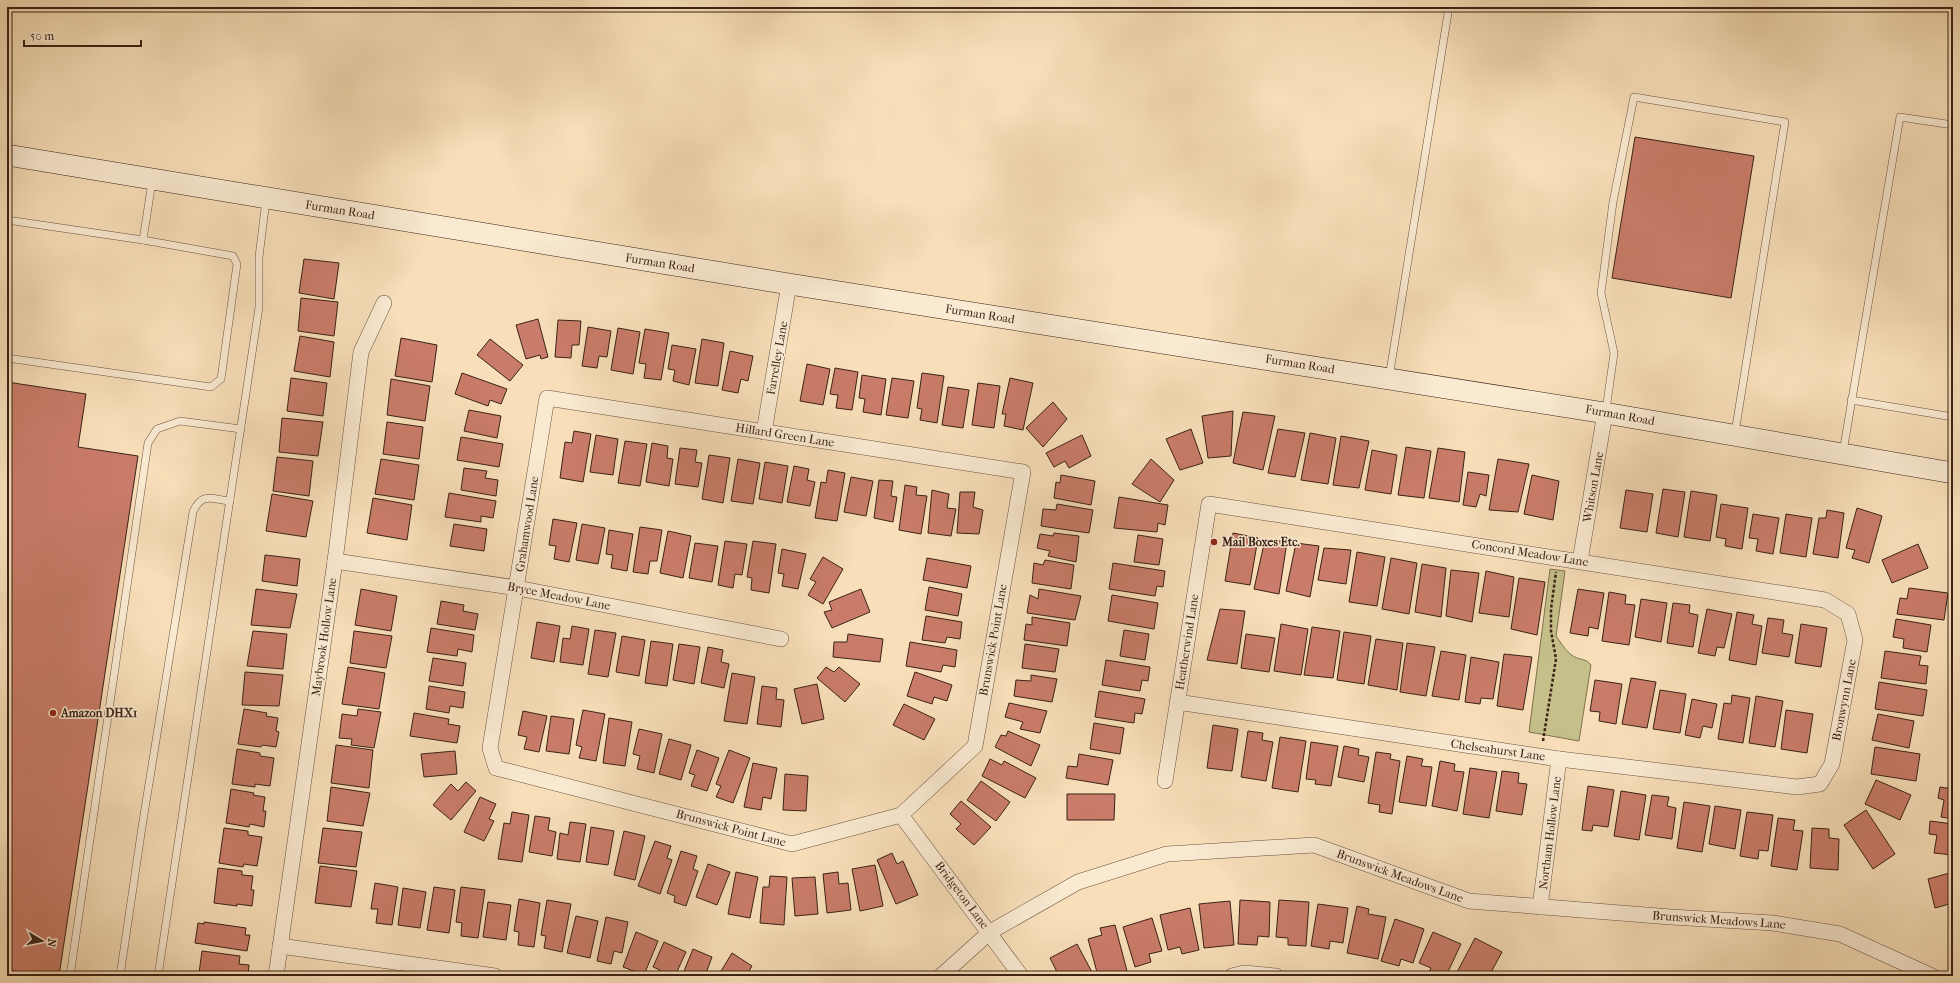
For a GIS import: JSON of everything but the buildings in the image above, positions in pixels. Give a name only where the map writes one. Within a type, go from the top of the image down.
[{"type":"street","name":"Furman Road","points":[[7,156],[789,284],[1605,413],[1953,473]]},
{"type":"street","name":"Farrelley Lane","points":[[764,432],[789,284]]},
{"type":"street","name":"Maybrook Hollow Lane","points":[[276,976],[335,560],[362,352],[384,303]]},
{"type":"street","name":"Hillard Green Lane","points":[[547,398],[1023,472]]},
{"type":"street","name":"Grahamwood Lane","points":[[496,768],[490,748],[547,398]]},
{"type":"street","name":"Whitson Lane","points":[[1580,561],[1605,413]]},
{"type":"street","name":"Brunswick Point Lane","points":[[496,768],[792,844],[901,814],[974,746],[1023,472]]},
{"type":"street","name":"Concord Meadow Lane","points":[[1209,504],[1825,600],[1848,614]]},
{"type":"street","name":"Heatherwind Lane","points":[[1165,781],[1209,504]]},
{"type":"street","name":"Bryce Meadow Lane","points":[[335,560],[517,588],[781,639]]},
{"type":"street","name":"Bronwynn Lane","points":[[1820,784],[1832,764],[1855,640],[1848,614]]},
{"type":"street","name":"Chelseahurst Lane","points":[[1177,702],[1559,759],[1797,787],[1820,784]]},
{"type":"street","name":"Northam Hollow Lane","points":[[1540,907],[1559,759]]},
{"type":"street","name":"Bridgeton Lane","points":[[901,814],[990,932],[1021,976]]},
{"type":"street","name":"Brunswick Meadows Lane","points":[[941,976],[990,932],[1078,882],[1167,854],[1314,845],[1469,901],[1773,923],[1840,934],[1932,976]]},
{"type":"street","points":[[280,946],[495,976]]},
{"type":"street","points":[[1232,976],[1244,973],[1276,976]]},
{"type":"lane","points":[[1389,378],[1449,7]]},
{"type":"lane","points":[[1605,413],[1614,353],[1601,293],[1613,202],[1634,97],[1785,122],[1735,435]]},
{"type":"lane","points":[[1842,454],[1900,117],[1953,125]]},
{"type":"lane","points":[[143,240],[153,179]]},
{"type":"lane","points":[[158,976],[259,307],[259,257],[266,198]]},
{"type":"lane","points":[[7,220],[143,240],[233,256],[237,264],[221,379],[211,387],[7,358]]},
{"type":"lane","points":[[1851,400],[1953,417]]},
{"type":"lane","points":[[70,976],[148,443],[157,428],[180,421],[241,429]]},
{"type":"lane","points":[[120,976],[142,827],[193,512],[197,502],[203,498],[230,501]]},
{"type":"path","points":[[1540,756],[1556,659],[1551,631],[1551,609],[1559,558]]},
{"type":"shaded area","points":[[1550,569],[1565,571],[1556,636],[1571,654],[1591,665],[1579,741],[1529,732]]},
{"type":"place","name":"Mail Boxes Etc.","points":[[1214,542]]},
{"type":"place","name":"Amazon DHX1","points":[[53,713]]}]
